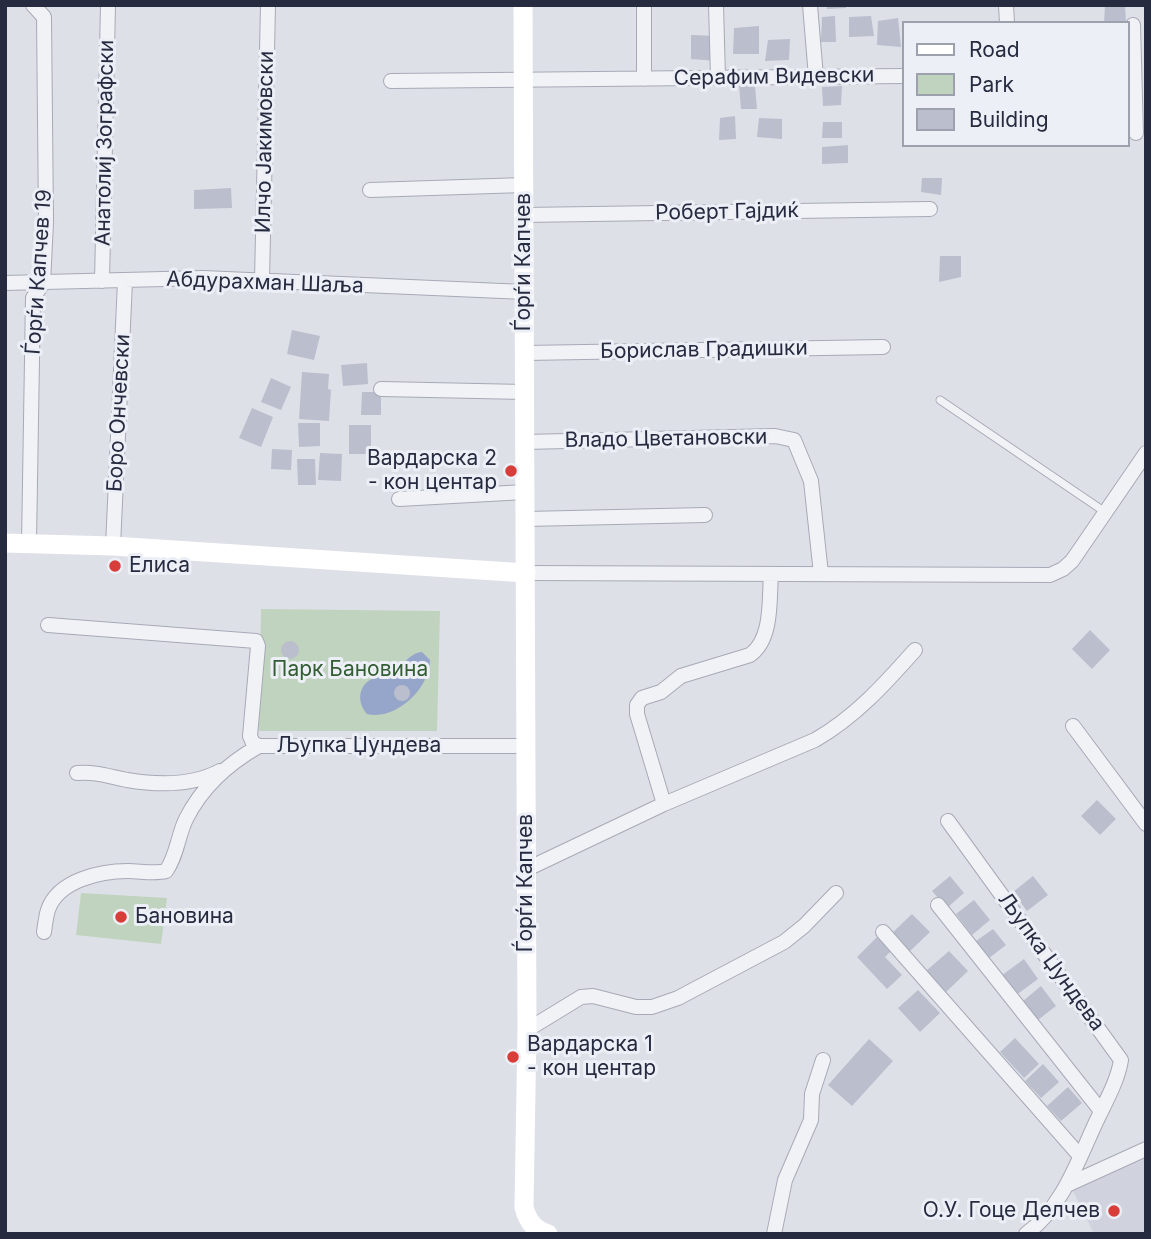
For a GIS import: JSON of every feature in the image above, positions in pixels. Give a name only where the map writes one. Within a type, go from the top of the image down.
[{"type":"street","name":"Ѓорѓи Капчев 19","points":[[29,543],[33,298],[43,283],[46,222],[44,17],[33,5]]},
{"type":"street","name":"Анатолиј Зографски","points":[[102,281],[108,5]]},
{"type":"street","name":"Илчо Јакимовски","points":[[262,280],[268,5]]},
{"type":"street","name":"Ѓорѓи Капчев","points":[[523,5],[527,1030],[524,1207],[535,1228],[548,1234]]},
{"type":"street","name":"Серафим Видевски","points":[[644,5],[644,79]]},
{"type":"street","points":[[716,5],[718,78]]},
{"type":"street","points":[[810,5],[816,77]]},
{"type":"street","points":[[1133,25],[1137,133]]},
{"type":"street","name":"Серафим Видевски","points":[[391,81],[902,76]]},
{"type":"street","points":[[370,190],[524,184]]},
{"type":"street","name":"Роберт Гајдиќ","points":[[524,215],[930,209]]},
{"type":"street","name":"Абдурахман Шаља","points":[[5,283],[203,278],[525,292]]},
{"type":"street","name":"Боро Ончевски","points":[[113,546],[125,281]]},
{"type":"street","name":"Борислав Градишки","points":[[525,353],[883,347]]},
{"type":"street","points":[[381,389],[525,392]]},
{"type":"street","name":"Владо Цветановски","points":[[525,442],[775,436],[794,440],[811,481],[821,574]]},
{"type":"street","points":[[5,543],[113,546],[526,573],[1050,575],[1072,561],[1146,453]]},
{"type":"street","points":[[399,499],[525,492]]},
{"type":"street","points":[[526,519],[705,515]]},
{"type":"street","points":[[664,804],[637,715],[637,705],[642,698],[661,692],[681,676],[755,652],[767,625],[771,574]]},
{"type":"street","name":"Љупка Џундева","points":[[48,625],[256,641],[258,646],[250,736],[253,743],[259,746],[525,746]]},
{"type":"street","points":[[525,870],[664,804],[815,740],[837,727],[878,692],[915,650]]},
{"type":"street","points":[[1073,726],[1146,824]]},
{"type":"street","points":[[44,932],[48,908],[75,882],[111,871],[166,871],[186,819],[202,793],[235,760],[259,746]]},
{"type":"street","points":[[77,773],[106,774],[138,781],[181,782],[206,778],[227,767]]},
{"type":"street","name":"Љупка Џундева","points":[[948,821],[1121,1060],[1067,1185],[1045,1217],[1027,1234]]},
{"type":"street","points":[[527,1030],[581,997],[593,996],[636,1007],[652,1007],[678,998],[784,942],[836,893]]},
{"type":"street","points":[[938,905],[1101,1111]]},
{"type":"street","points":[[883,932],[1080,1156]]},
{"type":"street","points":[[774,1234],[785,1180],[811,1120],[812,1094],[823,1060]]},
{"type":"street","points":[[1067,1185],[1146,1149]]},
{"type":"lane","points":[[940,400],[1105,512]]},
{"type":"shaded area","name":"О.У. Гоце Делчев","points":[[1146,1154],[1146,1234],[1094,1234],[1072,1189]]},
{"type":"green space","name":"Парк Бановина","points":[[261,609],[440,611],[437,731],[259,731]]},
{"type":"green space","name":"Бановина","points":[[81,893],[167,898],[161,944],[76,935]]},
{"type":"water","points":[[422,652],[430,660],[428,671],[418,691],[400,707],[389,712],[367,714],[360,696],[366,683],[391,674],[413,655]]},
{"type":"building","points":[[827,5],[846,5],[846,8],[827,9]]},
{"type":"building","points":[[1105,5],[1125,5],[1126,21],[1104,21]]},
{"type":"building","points":[[835,16],[836,42],[821,42],[822,17]]},
{"type":"building","points":[[871,16],[874,36],[849,37],[849,17]]},
{"type":"building","points":[[898,18],[901,47],[877,45],[878,21]]},
{"type":"building","points":[[759,26],[759,54],[733,54],[734,28]]},
{"type":"building","points":[[691,35],[717,36],[717,61],[691,59]]},
{"type":"building","points":[[790,39],[789,60],[765,61],[768,40]]},
{"type":"building","points":[[739,85],[755,86],[757,109],[741,109]]},
{"type":"building","points":[[842,86],[841,105],[823,106],[822,87]]},
{"type":"building","points":[[735,116],[736,139],[719,140],[720,118]]},
{"type":"building","points":[[759,118],[782,119],[782,139],[757,137]]},
{"type":"building","points":[[823,122],[842,122],[842,138],[822,138]]},
{"type":"building","points":[[848,145],[848,163],[822,164],[822,147]]},
{"type":"building","points":[[922,178],[942,178],[941,195],[921,192]]},
{"type":"building","points":[[231,188],[232,208],[194,209],[194,190]]},
{"type":"building","points":[[940,256],[961,256],[961,277],[939,282]]},
{"type":"building","points":[[292,330],[320,336],[314,360],[287,354]]},
{"type":"building","points":[[367,363],[368,384],[343,386],[341,365]]},
{"type":"building","points":[[302,372],[329,374],[329,421],[299,419]]},
{"type":"building","points":[[271,378],[291,387],[281,410],[261,402]]},
{"type":"building","points":[[362,392],[381,392],[381,415],[361,415]]},
{"type":"building","points":[[252,408],[273,417],[261,447],[239,438]]},
{"type":"building","points":[[298,423],[320,423],[320,446],[299,447]]},
{"type":"building","points":[[349,425],[371,425],[371,454],[349,454]]},
{"type":"building","points":[[272,449],[292,450],[291,470],[271,469]]},
{"type":"building","points":[[320,453],[342,454],[341,481],[318,480]]},
{"type":"building","points":[[297,459],[315,459],[316,485],[298,485]]},
{"type":"building","points":[[1090,630],[1110,650],[1092,669],[1072,649]]},
{"type":"building","points":[[286,641],[294,641],[299,650],[297,657],[286,659],[281,654],[281,646]]},
{"type":"building","points":[[402,685],[408,687],[408,699],[402,701],[396,699],[394,693],[396,687]]},
{"type":"building","points":[[1097,800],[1116,819],[1100,835],[1081,816]]},
{"type":"building","points":[[950,876],[964,893],[947,908],[932,891]]},
{"type":"building","points":[[1033,876],[1048,895],[1027,911],[1013,892]]},
{"type":"building","points":[[974,900],[990,920],[972,935],[956,914]]},
{"type":"building","points":[[912,914],[930,932],[909,952],[891,934]]},
{"type":"building","points":[[993,929],[1006,945],[989,958],[976,941]]},
{"type":"building","points":[[878,936],[892,950],[885,957],[902,975],[887,989],[857,957]]},
{"type":"building","points":[[949,951],[968,971],[945,993],[926,971]]},
{"type":"building","points":[[1024,959],[1038,979],[1015,996],[1001,976]]},
{"type":"building","points":[[1041,986],[1056,1006],[1038,1020],[1023,1001]]},
{"type":"building","points":[[918,990],[940,1013],[920,1032],[898,1008]]},
{"type":"building","points":[[1015,1038],[1039,1064],[1024,1078],[1000,1052]]},
{"type":"building","points":[[869,1039],[893,1061],[852,1106],[828,1085]]},
{"type":"building","points":[[1043,1064],[1059,1082],[1041,1098],[1025,1081]]},
{"type":"building","points":[[1068,1087],[1082,1103],[1061,1121],[1047,1106]]},
{"type":"place","name":"Вардарска 2 - кон центар","points":[[511,471]]},
{"type":"place","name":"Елиса","points":[[115,566]]},
{"type":"place","name":"Бановина","points":[[121,917]]},
{"type":"place","name":"Вардарска 1 - кон центар","points":[[513,1057]]},
{"type":"place","name":"О.У. Гоце Делчев","points":[[1114,1211]]}]
